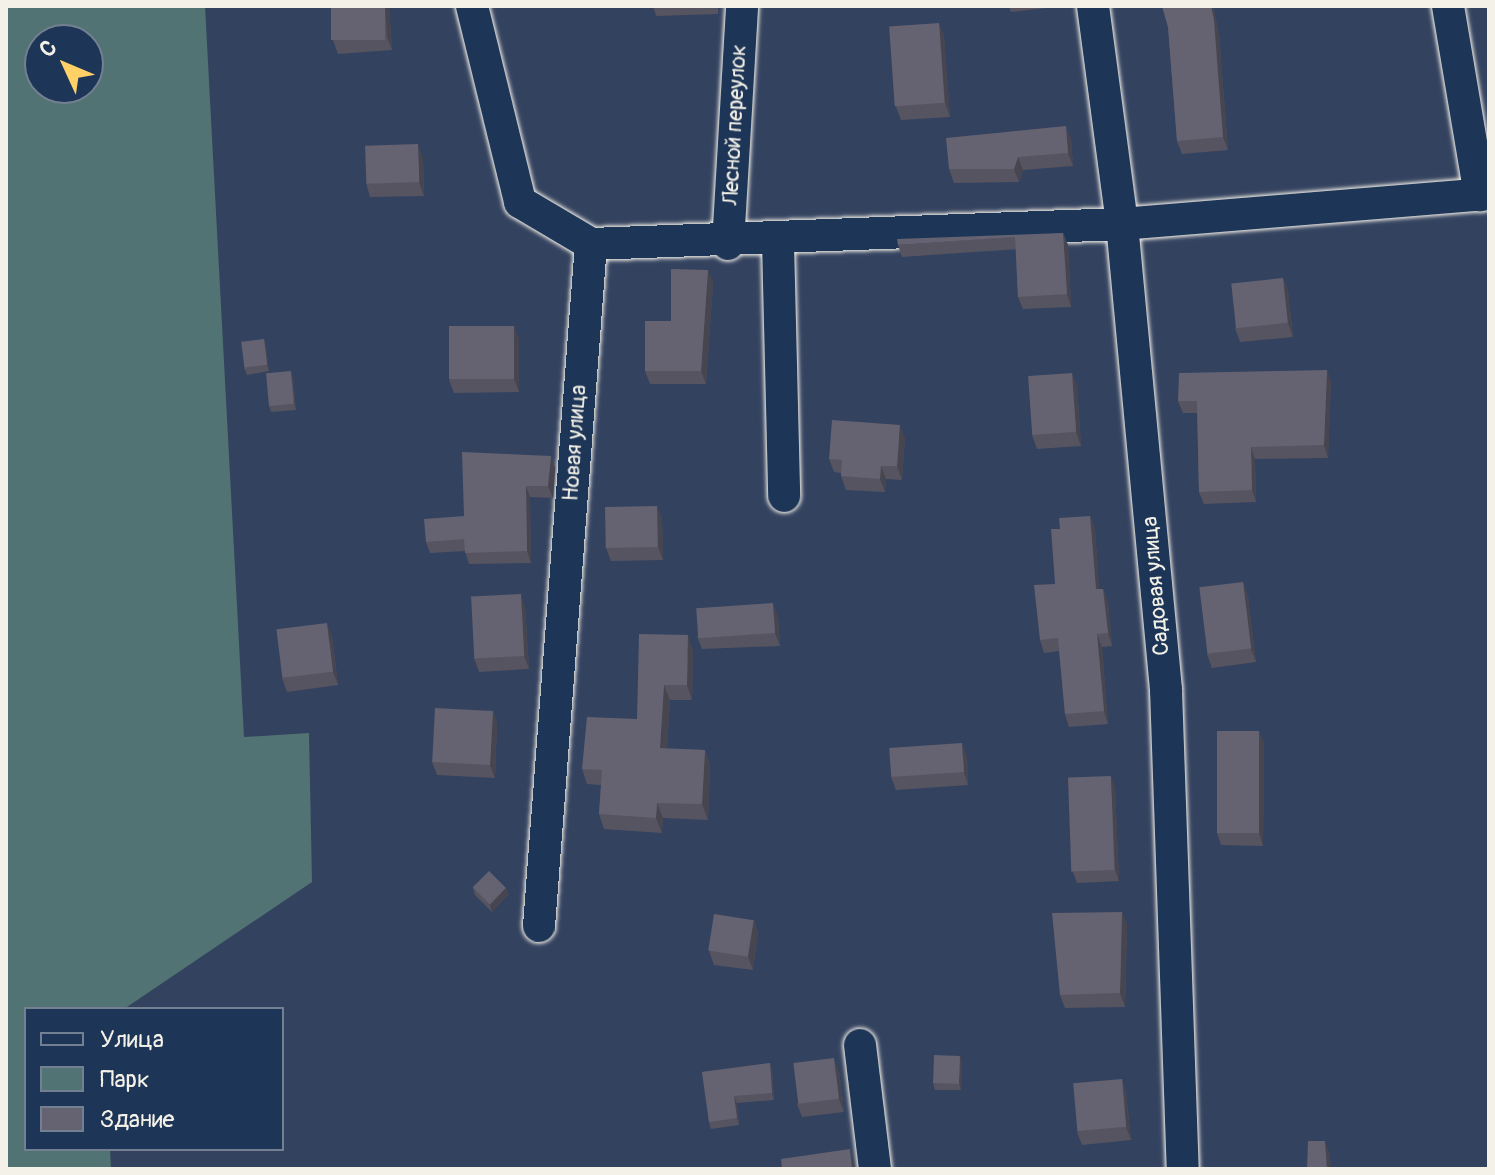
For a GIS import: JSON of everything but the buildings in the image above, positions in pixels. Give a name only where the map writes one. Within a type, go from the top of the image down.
[{"type":"street","points":[[472,6],[520,202],[591,244],[728,244],[1122,224],[1484,195],[1448,6]]},
{"type":"street","name":"Лесной переулок","points":[[728,244],[742,6]]},
{"type":"street","name":"Садовая улица","points":[[1093,6],[1122,224],[1166,690],[1183,1169]]},
{"type":"street","points":[[778,242],[784,496]]},
{"type":"street","name":"Новая улица","points":[[539,926],[591,244]]},
{"type":"street","points":[[860,1045],[875,1169]]},
{"type":"green space","points":[[6,6],[205,6],[244,737],[309,733],[312,882],[127,1007],[24,1007],[24,1151],[110,1151],[111,1169],[6,1169]]}]
